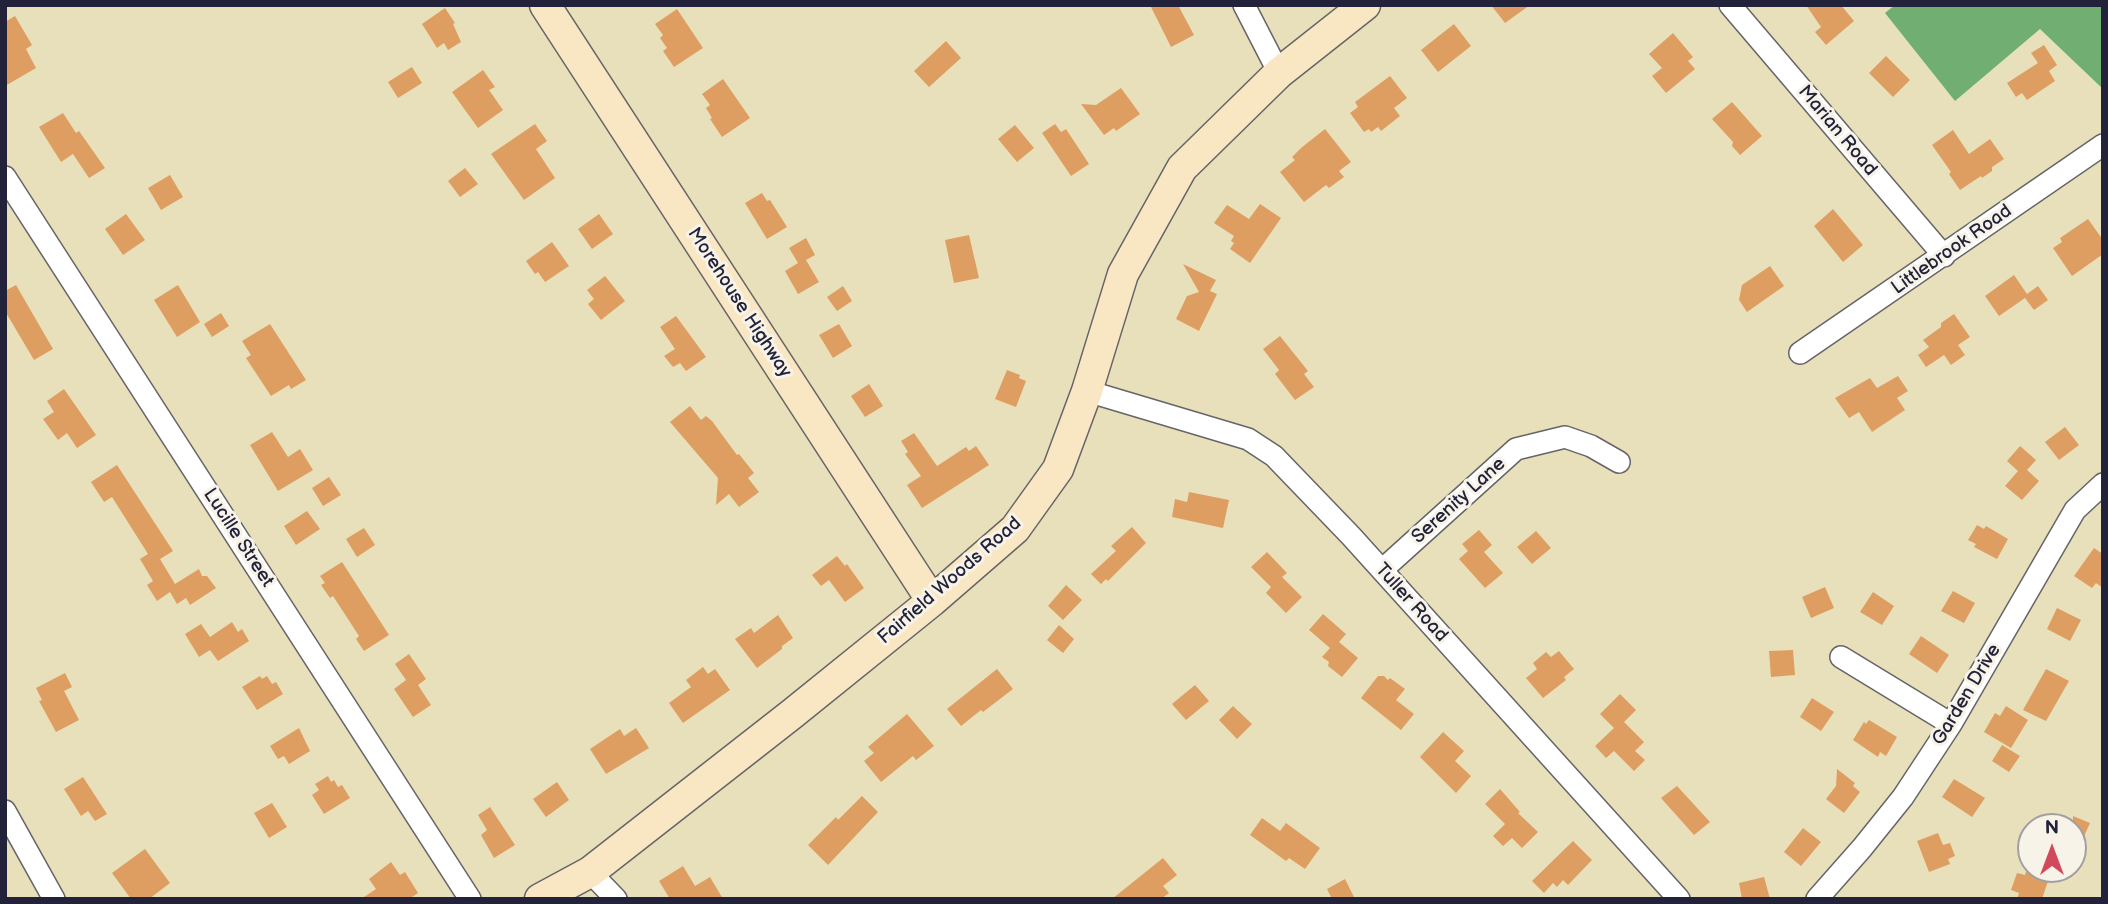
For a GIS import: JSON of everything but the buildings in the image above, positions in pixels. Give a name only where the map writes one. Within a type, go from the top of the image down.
[{"type":"main road","name":"Morehouse Highway","points":[[545,5],[932,601]]},
{"type":"main road","name":"Fairfield Woods Road","points":[[540,899],[590,872],[792,714],[932,601],[1015,529],[1058,469],[1087,391],[1123,274],[1182,168],[1279,73],[1365,5]]},
{"type":"street","points":[[1244,5],[1279,73]]},
{"type":"street","name":"Marian Road","points":[[1730,5],[1944,256]]},
{"type":"street","name":"Littlebrook Road","points":[[1800,353],[2103,145]]},
{"type":"street","name":"Lucille Street","points":[[5,177],[470,899]]},
{"type":"street","name":"Tuller Road","points":[[1087,391],[1248,439],[1274,456],[1382,570],[1679,899]]},
{"type":"street","name":"Serenity Lane","points":[[1382,570],[1516,449],[1565,437],[1591,446],[1619,461]]},
{"type":"street","name":"Garden Drive","points":[[1817,899],[1863,848],[1903,797],[1951,724],[2075,510],[2103,484]]},
{"type":"street","points":[[1842,657],[1951,724]]},
{"type":"street","points":[[5,811],[54,899]]},
{"type":"street","points":[[590,872],[616,899]]},
{"type":"green space","points":[[1895,5],[2103,5],[2103,89],[2040,29],[1955,101],[1885,13]]}]
